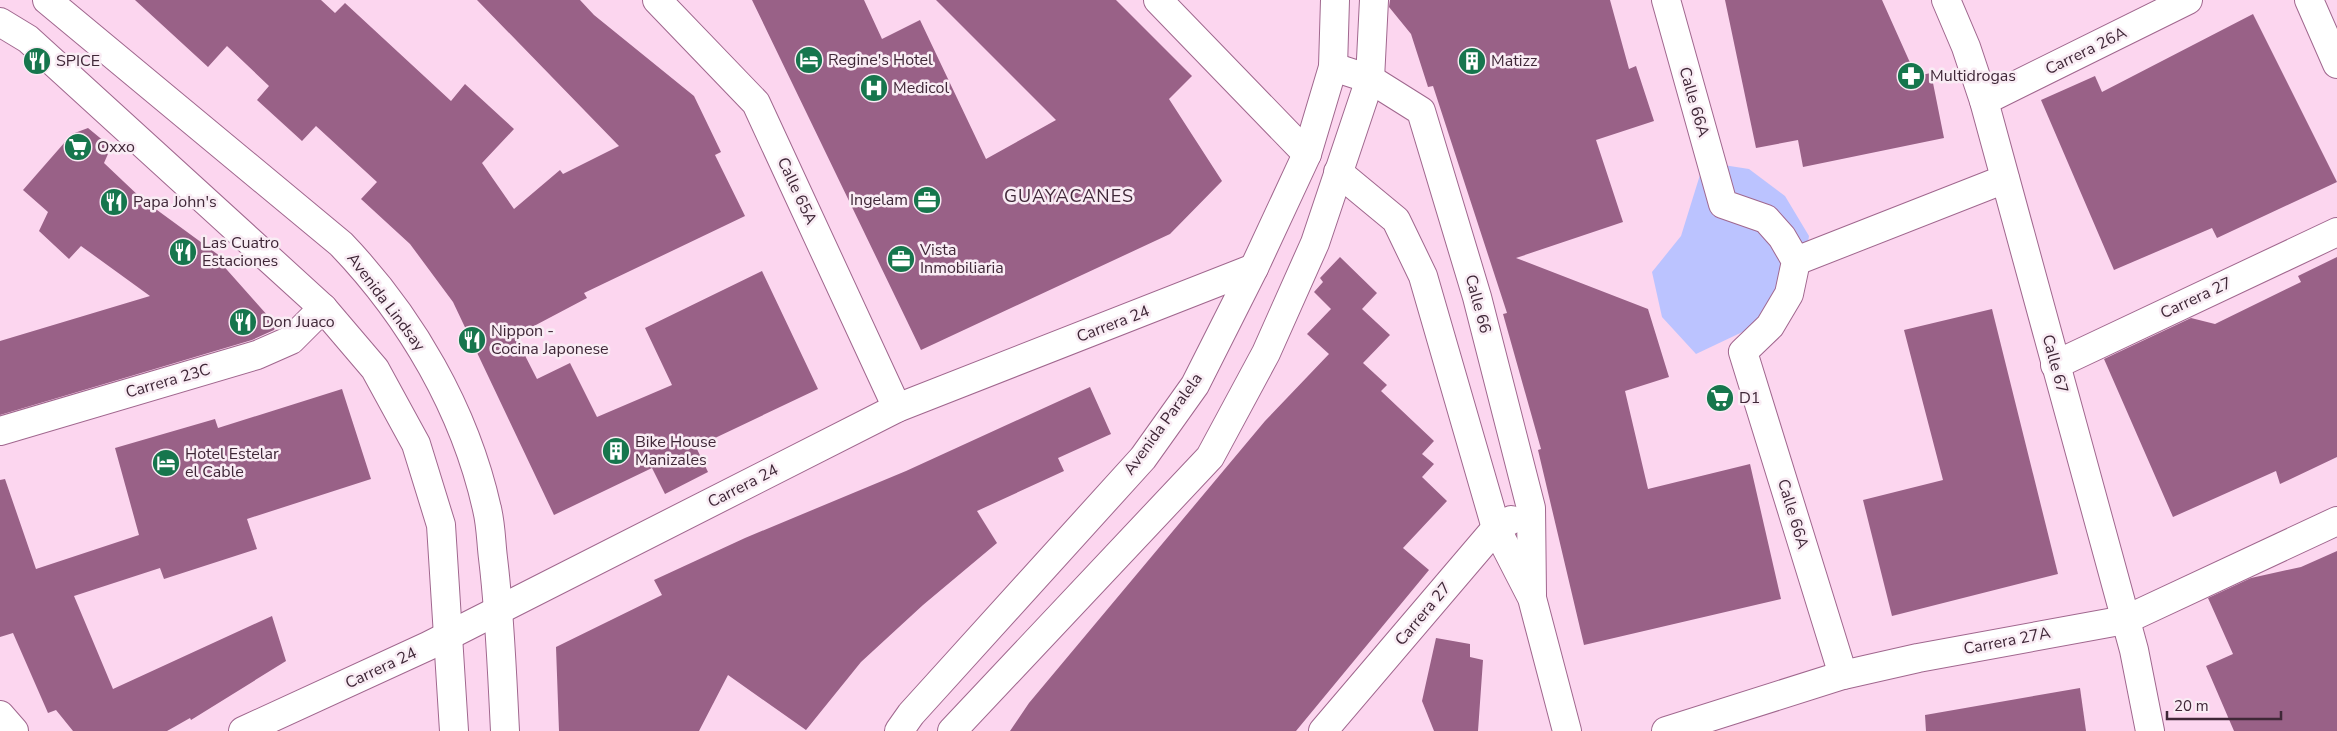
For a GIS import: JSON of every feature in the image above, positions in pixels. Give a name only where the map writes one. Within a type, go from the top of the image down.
[{"type":"street","name":"Avenida Lindsay","points":[[47,0],[341,244],[365,269],[419,343],[461,425],[487,509],[500,609],[505,731]]},
{"type":"street","name":"Calle 65A","points":[[657,0],[756,103],[897,408]]},
{"type":"street","points":[[1158,0],[1307,154]]},
{"type":"street","name":"Avenida Paralela","points":[[899,731],[911,714],[1142,458],[1195,385],[1254,268],[1307,154],[1333,67],[1335,0]]},
{"type":"street","points":[[952,731],[1210,457],[1266,354],[1315,243],[1370,79],[1374,0]]},
{"type":"street","name":"Calle 66A","points":[[1666,0],[1723,204],[1766,220],[1782,237],[1796,261],[1789,294],[1770,326],[1743,352],[1843,675]]},
{"type":"street","name":"Calle 67","points":[[1946,0],[1966,47],[1984,101],[2136,658],[2150,731]]},
{"type":"street","name":"Carrera 26A","points":[[1984,101],[2188,0]]},
{"type":"street","points":[[2309,0],[2337,64]]},
{"type":"street","points":[[0,22],[28,39],[322,308],[375,369],[416,444],[441,525],[454,731]]},
{"type":"street","name":"Calle 66","points":[[1333,67],[1370,79],[1421,111],[1478,297],[1532,508],[1532,598]]},
{"type":"street","name":"Calle 66","points":[[1338,172],[1396,220],[1423,276],[1496,528],[1532,598],[1567,731]]},
{"type":"street","points":[[1796,261],[2005,179]]},
{"type":"street","name":"Carrera 27","points":[[2055,365],[2337,232]]},
{"type":"street","name":"Carrera 24","points":[[243,731],[428,646],[897,408],[1254,268]]},
{"type":"street","name":"Carrera 23C","points":[[0,431],[257,355],[290,340],[322,308]]},
{"type":"street","name":"Carrera 27","points":[[1323,731],[1496,528],[1532,508]]},
{"type":"street","name":"Carrera 27A","points":[[1666,731],[1843,675],[1927,656],[2125,620],[2337,521]]},
{"type":"street","points":[[0,715],[14,731]]},
{"type":"shaded area","points":[[1704,162],[1749,169],[1785,196],[1809,236],[1802,280],[1753,327],[1696,354],[1662,317],[1652,272],[1681,236]]},
{"type":"building","points":[[135,0],[321,0],[335,13],[345,3],[451,101],[465,84],[514,129],[482,163],[514,209],[560,170],[563,174],[619,146],[477,0],[580,0],[594,15],[694,96],[721,152],[715,155],[745,216],[584,293],[587,298],[515,336],[537,379],[570,363],[597,417],[672,385],[645,328],[762,271],[818,389],[696,447],[708,472],[665,494],[652,468],[554,515],[453,302],[410,244],[361,199],[377,182],[316,126],[302,141],[257,100],[269,86],[227,46],[208,67]]},
{"type":"building","points":[[752,0],[864,0],[882,39],[920,20],[986,159],[1056,120],[936,0],[1116,0],[1192,76],[1169,99],[1222,181],[1170,234],[921,350]]},
{"type":"building","points":[[1390,0],[1610,0],[1629,69],[1636,66],[1654,121],[1596,140],[1623,222],[1516,258],[1648,309],[1669,377],[1625,391],[1648,489],[1750,464],[1781,599],[1584,645],[1538,450],[1541,449],[1503,314],[1507,313],[1433,86],[1428,87],[1411,34],[1389,7]]},
{"type":"building","points":[[1725,0],[1882,0],[1916,76],[1931,73],[1944,138],[1803,167],[1798,140],[1756,148]]},
{"type":"building","points":[[2253,14],[2337,182],[2217,238],[2212,228],[2114,270],[2041,100],[2095,76],[2102,92]]},
{"type":"building","points":[[88,128],[111,147],[104,163],[142,199],[224,259],[220,262],[276,325],[274,330],[252,340],[0,415],[0,341],[150,296],[81,246],[69,259],[39,231],[48,212],[23,190],[72,134]]},
{"type":"building","points":[[1340,257],[1377,293],[1362,309],[1390,335],[1363,363],[1387,385],[1381,391],[1434,441],[1422,454],[1434,464],[1422,477],[1447,501],[1403,548],[1429,570],[1296,731],[1010,731],[1029,703],[1265,421],[1329,354],[1307,334],[1331,309],[1314,292],[1323,282],[1320,278]]},
{"type":"building","points":[[2337,257],[2337,457],[2280,484],[2276,471],[2173,517],[2104,359],[2191,318],[2215,324],[2301,282],[2298,276]]},
{"type":"building","points":[[1992,309],[2058,574],[1892,616],[1863,500],[1943,480],[1904,330]]},
{"type":"building","points":[[1090,387],[1111,434],[1058,458],[1064,471],[977,511],[997,543],[923,605],[861,662],[806,730],[728,675],[699,731],[559,731],[556,647],[662,595],[654,580],[745,538],[906,471]]},
{"type":"building","points":[[342,389],[371,479],[247,519],[257,549],[164,579],[160,568],[74,596],[113,689],[272,616],[286,661],[191,720],[190,718],[167,731],[73,731],[56,710],[48,713],[13,633],[0,637],[0,480],[5,479],[36,569],[139,535],[115,448],[215,419],[218,428]]},
{"type":"building","points":[[2337,551],[2337,731],[2234,731],[2206,666],[2233,654],[2208,598],[2251,578],[2301,567]]},
{"type":"building","points":[[1436,638],[1470,644],[1470,657],[1483,660],[1478,731],[1434,731],[1422,701]]},
{"type":"building","points":[[2080,688],[2086,731],[1926,731],[1925,715]]},
{"type":"place","name":"Regine's Hotel","points":[[809,60]]},
{"type":"place","name":"SPICE","points":[[37,61]]},
{"type":"place","name":"Matizz","points":[[1472,61]]},
{"type":"place","name":"Multidrogas","points":[[1911,76]]},
{"type":"place","name":"Medicol","points":[[874,88]]},
{"type":"place","name":"Oxxo","points":[[78,147]]},
{"type":"place","name":"Ingelam","points":[[927,200]]},
{"type":"place","name":"Papa John's","points":[[114,202]]},
{"type":"place","name":"Las Cuatro Estaciones","points":[[183,252]]},
{"type":"place","name":"Vista Inmobiliaria","points":[[901,259]]},
{"type":"place","name":"Don Juaco","points":[[243,322]]},
{"type":"place","name":"Nippon - Cocina Japonese","points":[[472,340]]},
{"type":"place","name":"D1","points":[[1720,398]]},
{"type":"place","name":"Bike House Manizales","points":[[616,451]]},
{"type":"place","name":"Hotel Estelar el Cable","points":[[166,463]]},
{"type":"district","name":"GUAYACANES","points":[[1069,196]]}]
